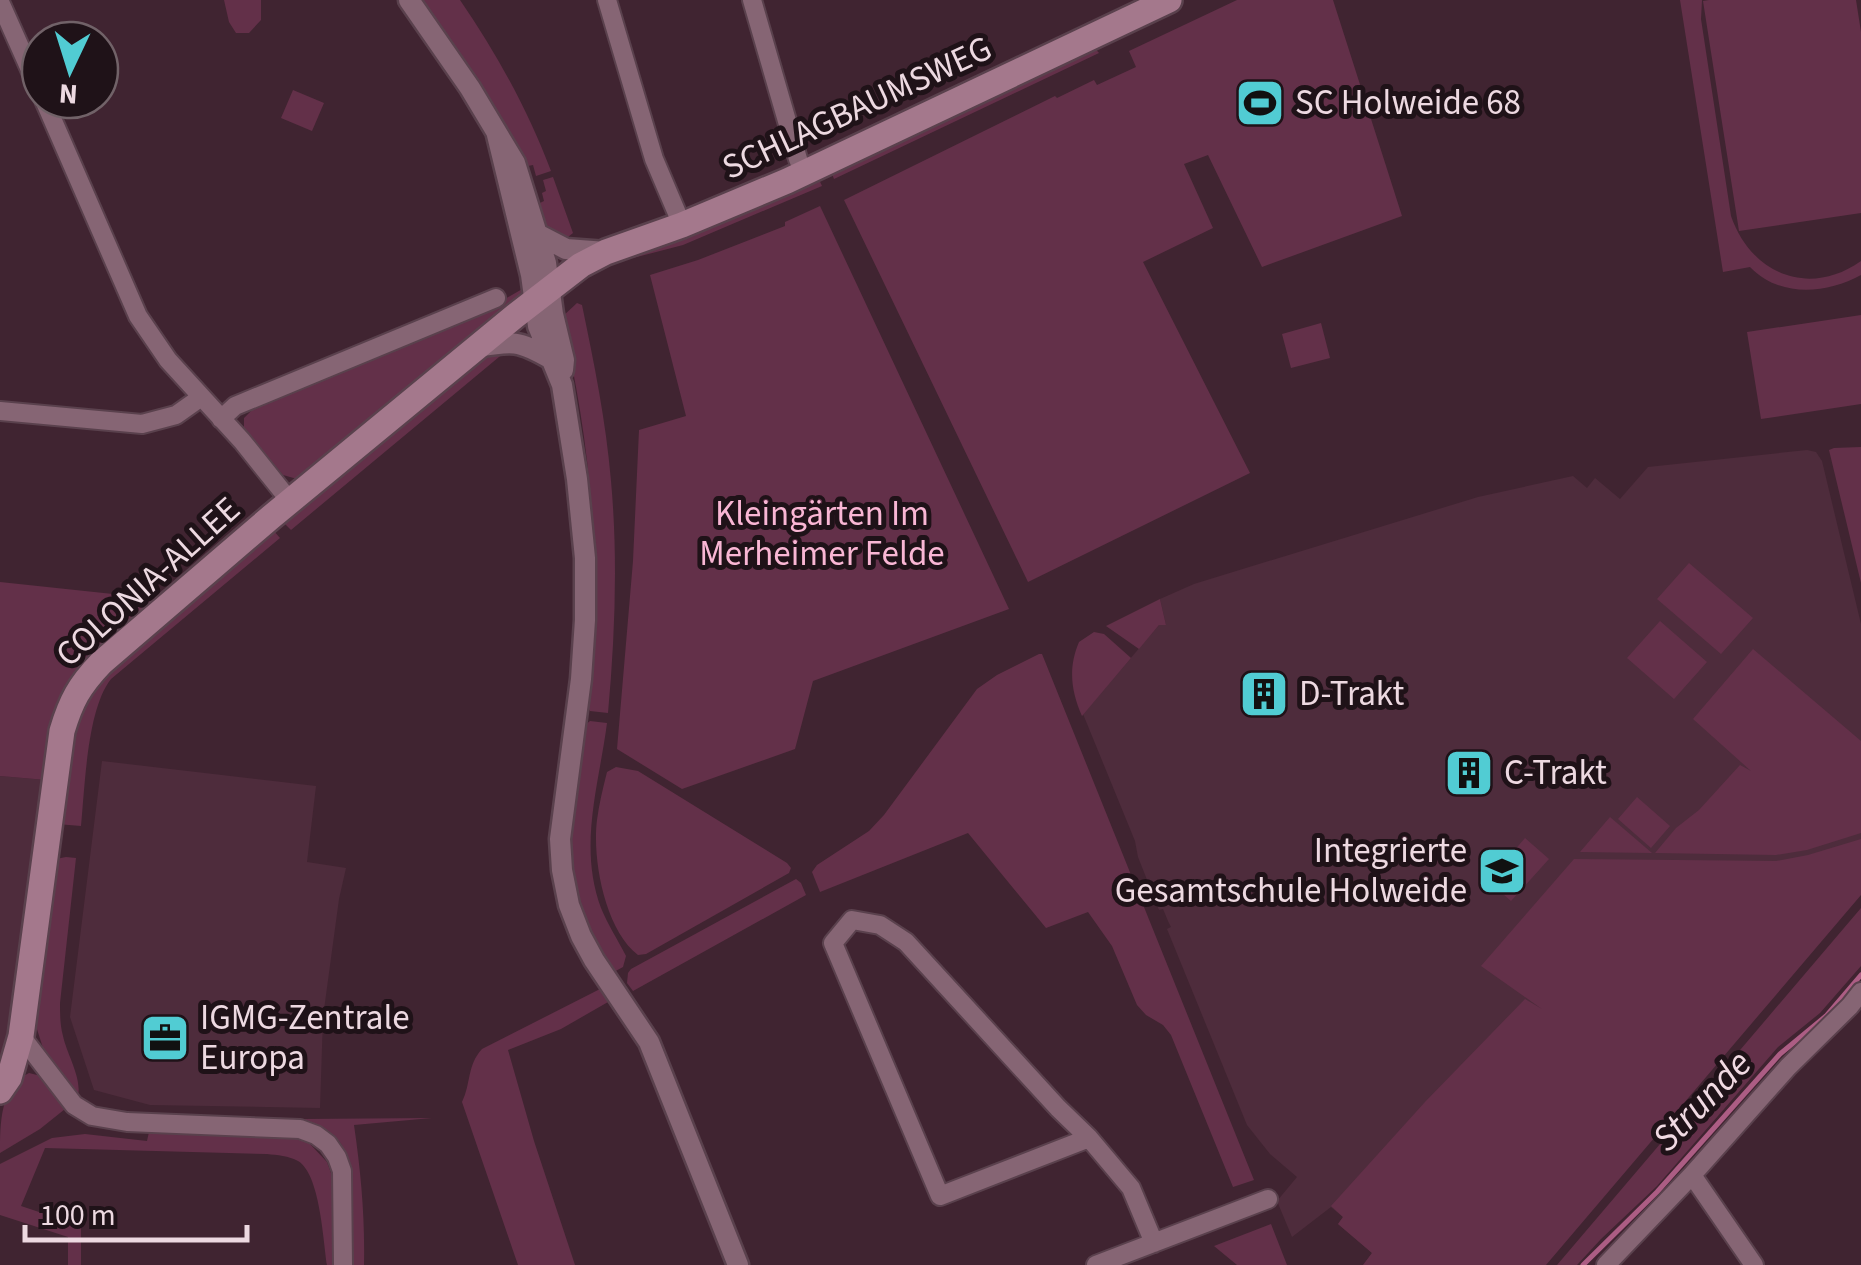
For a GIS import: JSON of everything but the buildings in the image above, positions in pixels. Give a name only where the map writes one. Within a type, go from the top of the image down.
[{"type":"main road","name":"SCHLAGBAUMSWEG","points":[[542,294],[581,264],[606,252],[682,226],[804,173],[1169,0]]},
{"type":"main road","name":"COLONIA-ALLEE","points":[[0,1091],[21,1036],[62,731],[70,704],[83,682],[101,662],[290,501],[542,294]]},
{"type":"street","points":[[409,0],[470,88],[515,164],[546,263],[538,326],[562,385],[586,558],[581,679],[560,840],[569,905],[594,960],[650,1042],[738,1265]]},
{"type":"street","points":[[607,0],[654,159],[682,226]]},
{"type":"street","points":[[752,0],[804,173]]},
{"type":"street","points":[[0,2],[20,47]]},
{"type":"street","points":[[53,120],[138,316],[168,360],[290,501]]},
{"type":"street","points":[[496,131],[531,275],[542,294],[564,360],[562,385]]},
{"type":"street","points":[[539,235],[566,249],[606,252]]},
{"type":"street","points":[[222,419],[235,406],[496,298]]},
{"type":"street","points":[[476,347],[519,343],[551,358]]},
{"type":"street","points":[[0,411],[142,424],[176,414],[200,398]]},
{"type":"street","points":[[1089,1138],[940,1196],[833,943],[852,920],[880,925],[906,942],[1089,1138],[1131,1188],[1154,1243]]},
{"type":"street","points":[[1606,1265],[1861,992]]},
{"type":"street","points":[[21,1036],[74,1105],[92,1116],[146,1124],[289,1128],[316,1135],[328,1144],[342,1171],[342,1265]]},
{"type":"street","points":[[1692,1175],[1754,1265]]},
{"type":"street","points":[[1096,1265],[1268,1199]]},
{"type":"shaded area","name":"Integrierte Gesamtschule Holweide","points":[[1816,452],[1822,461],[1861,624],[1861,885],[1363,1265],[1372,1253],[1338,1224],[1343,1217],[1331,1207],[1292,1237],[1277,1201],[1297,1177],[1270,1154],[1247,1125],[1083,714],[1159,625],[1166,625],[1160,599],[1194,584],[1478,497],[1573,476],[1587,488],[1595,478],[1620,499],[1648,467]]},
{"type":"shaded area","points":[[102,761],[316,786],[307,862],[346,868],[323,1017],[320,1108],[150,1105],[94,1090],[70,1017]]},
{"type":"shaded area","points":[[0,776],[46,780],[0,1067]]},
{"type":"green space","points":[[224,0],[261,0],[261,20],[249,33],[236,33]]},
{"type":"green space","points":[[418,0],[460,0],[511,83],[551,171],[536,176],[533,165],[528,166]]},
{"type":"green space","points":[[1237,0],[1333,0],[1402,216],[1262,267],[1208,155],[1184,164],[1213,228],[1143,262],[1250,473],[1028,582],[844,200],[1055,96],[1094,80],[1097,85],[1136,67],[1129,51]]},
{"type":"green space","points":[[1680,0],[1702,0],[1701,19],[1731,216],[1740,236],[1752,253],[1784,274],[1822,278],[1861,261],[1861,275],[1833,286],[1804,290],[1775,284],[1750,267],[1723,272]]},
{"type":"green space","points":[[1856,0],[1861,32],[1861,213],[1739,231],[1703,1]]},
{"type":"green space","points":[[1092,45],[1099,53],[834,179],[830,169]]},
{"type":"green space","points":[[293,90],[324,103],[312,131],[281,118]]},
{"type":"green space","points":[[817,175],[822,186],[683,245],[633,258],[632,254]]},
{"type":"green space","points":[[553,177],[573,233],[563,241],[548,230],[541,216],[542,193],[546,191],[543,180]]},
{"type":"green space","name":"Kleingärten Im Merheimer Felde","points":[[820,206],[1009,609],[813,681],[795,749],[682,789],[617,749],[633,561],[639,430],[686,416],[650,275],[785,226],[785,222]]},
{"type":"green space","points":[[524,288],[517,300],[304,476],[297,479],[283,475],[244,429],[244,418],[253,409],[491,307]]},
{"type":"green space","points":[[577,303],[582,305],[595,370],[611,481],[615,597],[608,713],[590,711],[587,706],[593,585],[591,504],[580,410],[562,317]]},
{"type":"green space","points":[[1861,315],[1861,404],[1761,419],[1747,332]]},
{"type":"green space","points":[[1321,323],[1330,358],[1291,368],[1282,334]]},
{"type":"green space","points":[[505,352],[291,530],[283,522],[487,353]]},
{"type":"green space","points":[[1861,447],[1861,583],[1829,450]]},
{"type":"green space","points":[[273,530],[280,538],[111,679],[92,728],[81,826],[57,824],[69,737],[93,681]]},
{"type":"green space","points":[[1689,563],[1753,618],[1721,654],[1657,599]]},
{"type":"green space","points":[[0,582],[160,599],[64,690],[46,780],[0,776]]},
{"type":"green space","points":[[1160,599],[1166,625],[1159,625],[1139,649],[1106,626]]},
{"type":"green space","points":[[1660,621],[1707,662],[1674,699],[1627,658]]},
{"type":"green space","points":[[1094,632],[1104,634],[1131,658],[1082,716],[1073,688],[1073,661],[1079,642]]},
{"type":"green space","points":[[1753,649],[1861,741],[1861,833],[1776,855],[1655,853],[1740,765],[1751,771],[1693,719]]},
{"type":"green space","points":[[1039,654],[1254,1180],[1233,1187],[1171,1035],[1137,1005],[1112,946],[1088,912],[1046,928],[968,833],[820,892],[812,872],[817,865],[869,831],[884,815],[977,689]]},
{"type":"green space","points":[[590,721],[607,723],[592,816],[591,862],[601,908],[626,956],[623,967],[612,973],[579,911],[567,847],[584,726]]},
{"type":"green space","points":[[616,767],[638,771],[787,863],[789,873],[638,955],[617,929],[599,873],[597,820],[607,772]]},
{"type":"green space","points":[[1637,797],[1670,826],[1651,848],[1618,819]]},
{"type":"green space","points":[[1610,817],[1652,853],[1580,852]]},
{"type":"green space","points":[[1525,838],[1549,859],[1511,901],[1488,881]]},
{"type":"green space","points":[[1861,839],[1861,895],[1546,1265],[1363,1265],[1372,1253],[1338,1224],[1343,1217],[1331,1206],[1525,999],[1542,1009],[1481,966],[1574,859],[1776,861]]},
{"type":"green space","points":[[76,858],[60,1015],[78,1084],[77,1099],[43,1048],[35,1023],[56,859]]},
{"type":"green space","points":[[796,879],[806,895],[633,991],[627,983],[631,969]]},
{"type":"green space","points":[[1861,908],[1861,966],[1820,1013],[1778,1047],[1657,1186],[1577,1265],[1557,1265]]},
{"type":"green space","points":[[600,989],[608,1002],[561,1029],[508,1050],[575,1265],[518,1265],[462,1102],[471,1068],[482,1049]]},
{"type":"green space","points":[[29,1073],[41,1076],[65,1109],[0,1153],[7,1096],[19,1079]]},
{"type":"green space","points":[[432,1118],[354,1125],[364,1265],[351,1265],[348,1159],[329,1132],[303,1119]]},
{"type":"green space","points":[[149,1132],[276,1134],[310,1144],[327,1162],[335,1184],[334,1265],[327,1265],[311,1179],[298,1161],[279,1155],[45,1148],[21,1206],[81,1226],[81,1265],[68,1265],[68,1237],[0,1215],[0,1164],[52,1138],[85,1134],[147,1141]]},
{"type":"green space","points":[[1271,1224],[1287,1265],[1237,1265],[1214,1246]]},
{"type":"waterway","name":"Strunde","points":[[1583,1265],[1657,1192],[1780,1054],[1826,1016],[1861,975]]},
{"type":"place","name":"SC Holweide 68","points":[[1260,103]]},
{"type":"place","name":"D-Trakt","points":[[1264,694]]},
{"type":"place","name":"C-Trakt","points":[[1469,773]]},
{"type":"place","name":"Integrierte Gesamtschule Holweide","points":[[1502,871]]},
{"type":"place","name":"IGMG-Zentrale Europa","points":[[165,1038]]}]
